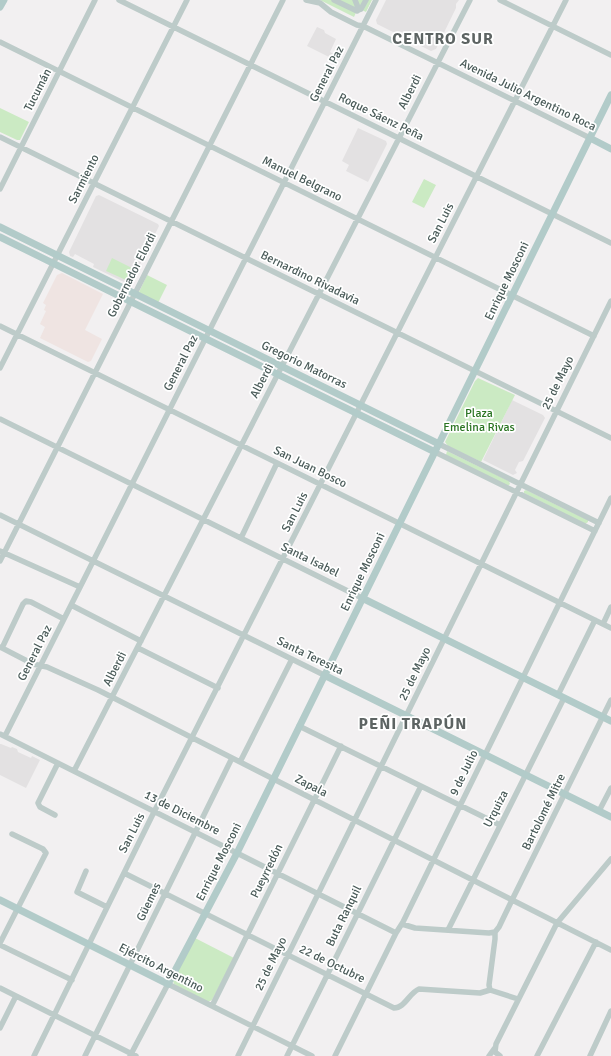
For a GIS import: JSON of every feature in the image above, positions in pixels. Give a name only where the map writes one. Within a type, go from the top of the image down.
[{"type":"main road","points":[[0,7],[4,0]]},
{"type":"main road","name":"Enrique Mosconi","points":[[168,984],[237,853],[611,95]]},
{"type":"main road","name":"Avenida Julio Argentino Roca","points":[[590,138],[611,149]]},
{"type":"main road","name":"Gregorio Matorras","points":[[0,227],[439,444]]},
{"type":"main road","name":"Gregorio Matorras","points":[[0,237],[435,452]]},
{"type":"main road","name":"Santa Isabel","points":[[362,598],[611,721]]},
{"type":"main road","name":"Santa Teresita","points":[[324,675],[611,817]]},
{"type":"main road","name":"Ejército Argentino","points":[[0,900],[168,984]]},
{"type":"street","name":"Tucumán","points":[[0,189],[95,0]]},
{"type":"street","name":"Roque Sáenz Peña","points":[[119,0],[611,243]]},
{"type":"street","name":"Sarmiento","points":[[0,368],[187,0]]},
{"type":"street","name":"Gobernador Elordi","points":[[0,561],[2,552],[19,524],[283,0]]},
{"type":"street","name":"Avenida Julio Argentino Roca","points":[[306,0],[320,3],[331,12],[357,25],[363,26],[590,138]]},
{"type":"street","points":[[334,0],[359,10]]},
{"type":"street","points":[[355,0],[359,10]]},
{"type":"street","points":[[359,10],[366,0]]},
{"type":"street","name":"General Paz","points":[[3,735],[41,665],[94,561],[376,0]]},
{"type":"street","name":"Alberdi","points":[[74,771],[470,0]]},
{"type":"street","points":[[500,0],[611,55]]},
{"type":"street","name":"San Luis","points":[[34,1056],[124,872],[245,636],[566,0]]},
{"type":"street","name":"Manuel Belgrano","points":[[0,42],[594,336]]},
{"type":"street","name":"Bernardino Rivadavia","points":[[0,136],[611,438]]},
{"type":"street","name":"25 de Mayo","points":[[238,1056],[611,301]]},
{"type":"street","name":"San Juan Bosco","points":[[0,326],[611,628]]},
{"type":"street","name":"Santa Isabel","points":[[0,419],[362,598]]},
{"type":"street","name":"Gregorio Matorras","points":[[439,444],[599,523]]},
{"type":"street","name":"Gregorio Matorras","points":[[435,452],[595,531]]},
{"type":"street","points":[[241,538],[277,463]]},
{"type":"street","name":"9 de Julio","points":[[335,1056],[396,933],[402,924],[611,498]]},
{"type":"street","name":"Santa Teresita","points":[[0,515],[324,675]]},
{"type":"street","points":[[2,552],[80,587]]},
{"type":"street","points":[[1,648],[23,604],[26,601],[31,602],[64,619]]},
{"type":"street","points":[[71,605],[141,641]]},
{"type":"street","points":[[603,624],[611,607]]},
{"type":"street","name":"Urquiza","points":[[448,930],[526,775],[595,620]]},
{"type":"street","name":"Zapala","points":[[1,648],[32,663],[49,667],[112,697],[611,949]]},
{"type":"street","points":[[138,648],[218,688]]},
{"type":"street","points":[[240,762],[292,659]]},
{"type":"street","name":"Bartolomé Mitre","points":[[495,932],[498,929],[611,700]]},
{"type":"street","points":[[299,726],[500,825]]},
{"type":"street","name":"13 de Diciembre","points":[[3,735],[396,933]]},
{"type":"street","name":"Pueyrredón","points":[[212,1006],[341,746]]},
{"type":"street","name":"Güemes","points":[[84,1056],[232,758]]},
{"type":"street","points":[[56,814],[40,807],[38,804],[58,763]]},
{"type":"street","name":"Buta Ranquil","points":[[287,1056],[421,786]]},
{"type":"street","points":[[600,811],[611,788]]},
{"type":"street","points":[[12,834],[43,849],[46,853],[0,944],[72,980]]},
{"type":"street","points":[[489,1056],[494,1049],[557,923],[611,859]]},
{"type":"street","points":[[86,871],[77,892],[107,907]]},
{"type":"street","name":"22 de Octubre","points":[[124,872],[394,1008],[401,1006],[412,993],[419,989],[480,993],[490,990]]},
{"type":"street","points":[[402,924],[413,928],[489,933],[495,932],[496,939],[489,985],[490,990],[518,999]]},
{"type":"street","points":[[537,1056],[596,942]]},
{"type":"street","name":"Ejército Argentino","points":[[168,984],[312,1056]]},
{"type":"street","name":"Enrique Mosconi","points":[[133,1055],[168,984]]},
{"type":"street","points":[[0,988],[133,1055]]},
{"type":"street","points":[[0,1028],[16,996]]},
{"type":"street","points":[[590,1056],[611,1011]]},
{"type":"street","points":[[494,1049],[496,1054],[500,1056]]},
{"type":"shaded area","points":[[386,0],[459,0],[436,49],[431,51],[377,24],[376,20]]},
{"type":"shaded area","points":[[317,27],[324,30],[325,33],[336,39],[330,52],[339,57],[337,61],[307,46]]},
{"type":"shaded area","points":[[358,128],[386,141],[387,144],[368,182],[346,171],[349,165],[342,161]]},
{"type":"shaded area","points":[[99,195],[158,224],[159,226],[131,283],[128,284],[93,267],[94,264],[75,254],[73,257],[70,256],[69,252],[96,196]]},
{"type":"shaded area","points":[[62,273],[103,294],[85,330],[102,339],[91,361],[88,362],[40,338],[45,327],[40,324],[46,311],[44,310],[46,305],[43,303],[57,275]]},
{"type":"shaded area","points":[[512,400],[543,415],[545,418],[523,461],[519,462],[515,470],[517,473],[513,475],[483,460]]},
{"type":"shaded area","points":[[0,744],[17,749],[18,752],[40,760],[26,788],[0,775]]},
{"type":"green space","points":[[320,0],[372,0],[366,12],[360,9],[357,10],[354,17]]},
{"type":"green space","points":[[0,108],[29,122],[20,140],[0,132]]},
{"type":"green space","points":[[424,179],[436,185],[424,208],[412,202]]},
{"type":"green space","points":[[112,258],[132,268],[126,280],[106,271]]},
{"type":"green space","points":[[147,275],[167,285],[158,303],[139,292]]},
{"type":"green space","name":"Plaza Emelina Rivas","points":[[478,378],[515,395],[481,462],[448,446],[445,442],[475,381]]},
{"type":"green space","points":[[447,451],[509,481],[510,484],[508,486],[446,455]]},
{"type":"green space","points":[[526,490],[588,520],[588,522],[585,524],[524,493]]},
{"type":"green space","points":[[195,938],[234,958],[212,1000],[208,1002],[174,984],[173,981]]},
{"type":"district","name":"CENTRO SUR","points":[[443,39]]},
{"type":"district","name":"PEÑI TRAPÚN","points":[[413,724]]}]
